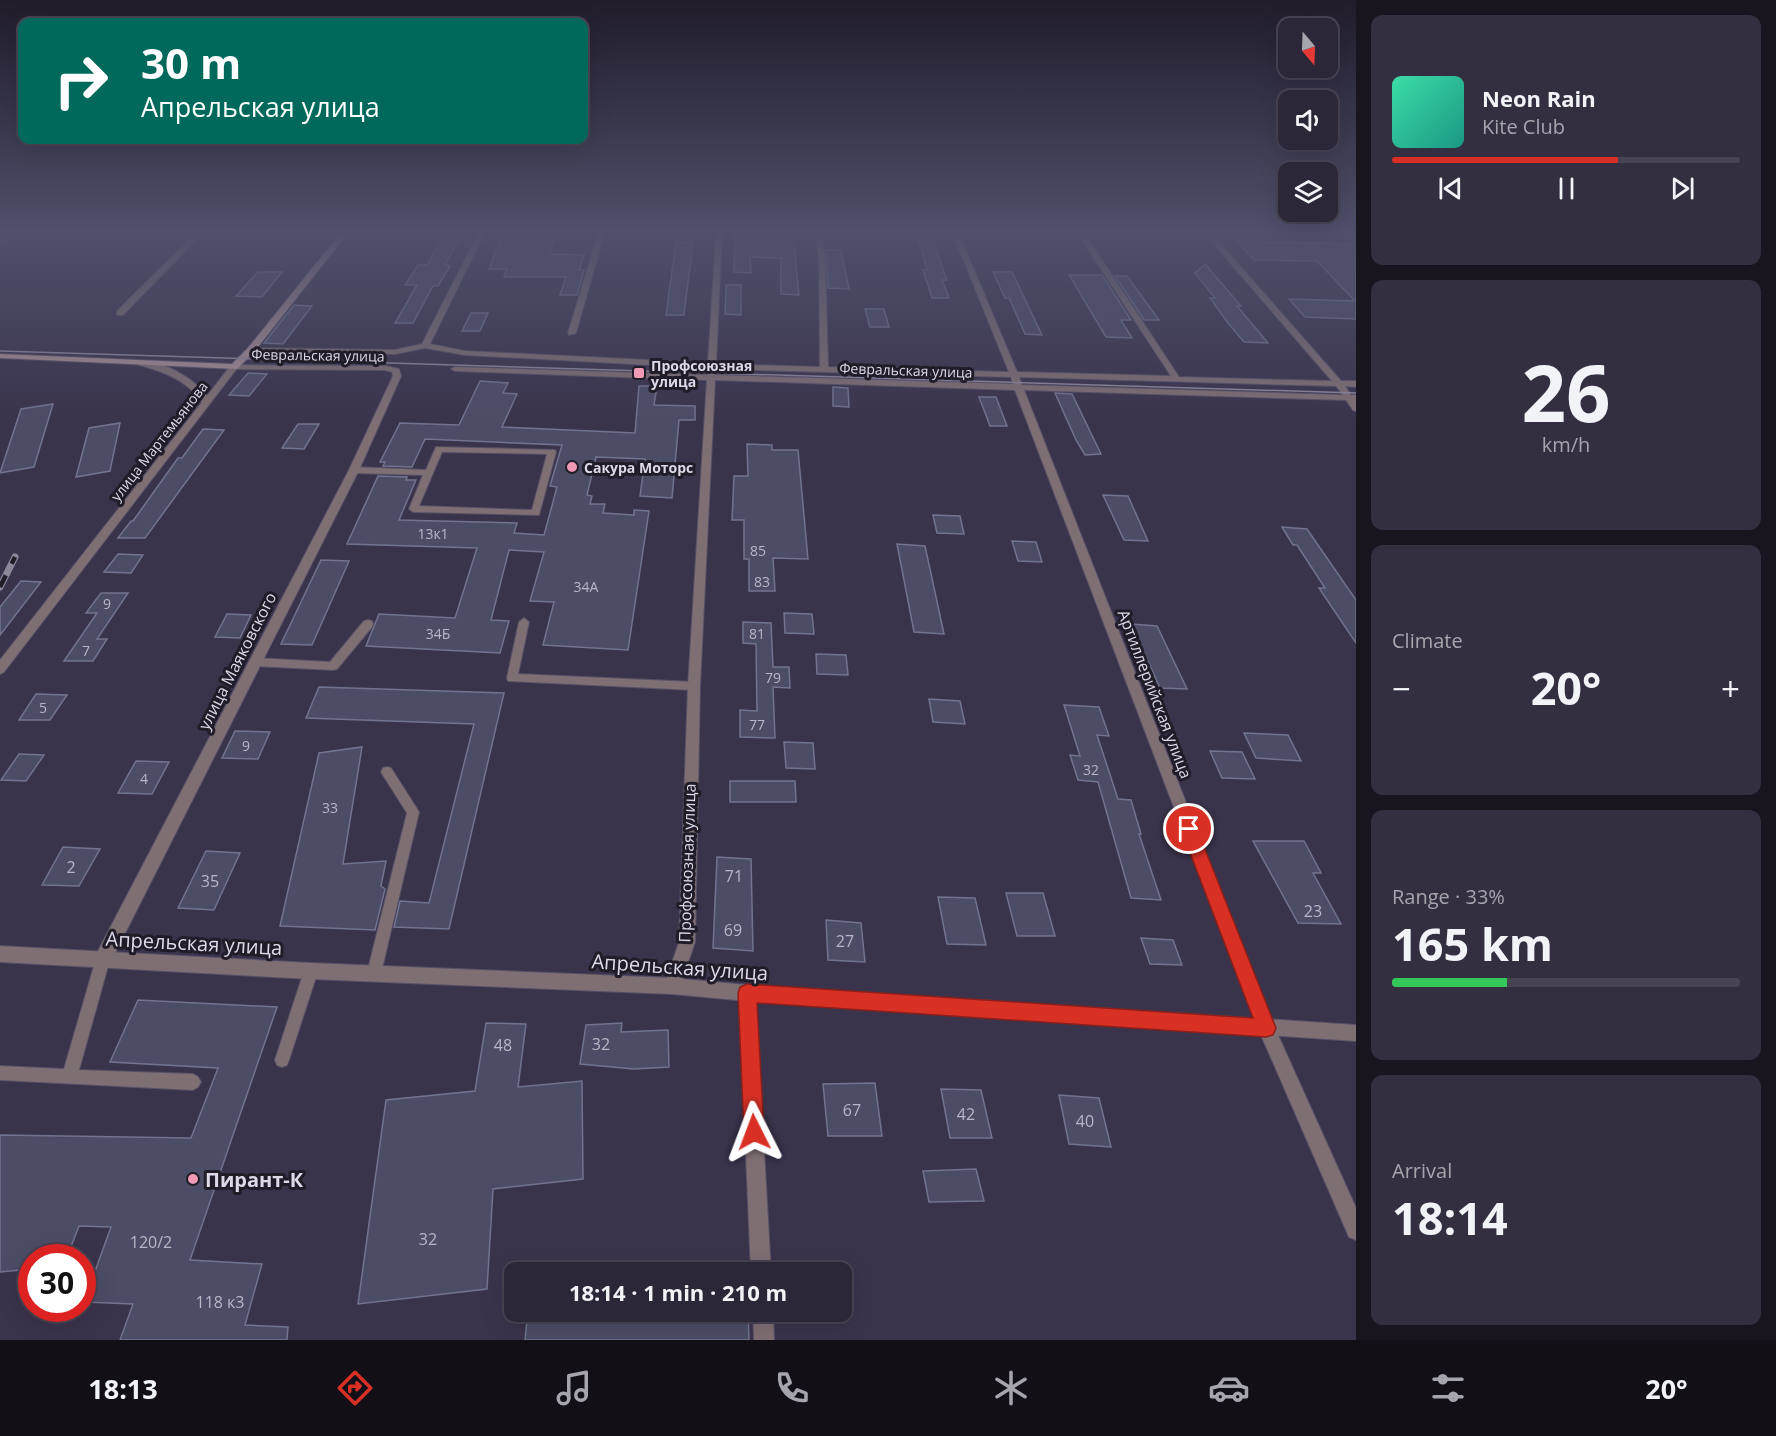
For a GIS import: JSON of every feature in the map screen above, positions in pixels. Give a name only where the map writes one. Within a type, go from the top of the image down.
[{"type":"main road","name":"улица Мартемьянова","points":[[234,367],[251,350],[294,297]]},
{"type":"main road","points":[[0,356],[234,367]]},
{"type":"street","points":[[120,313],[136,297]]},
{"type":"street","points":[[425,346],[450,297]]},
{"type":"street","points":[[572,333],[583,297]]},
{"type":"street","name":"Профсоюзная улица","points":[[672,986],[687,942],[694,686],[716,297]]},
{"type":"street","points":[[823,297],[824,369]]},
{"type":"street","name":"Артиллерийская улица","points":[[982,297],[1266,1028],[1356,1230]]},
{"type":"street","points":[[1122,297],[1176,378]]},
{"type":"street","points":[[1263,297],[1352,398],[1356,408]]},
{"type":"street","points":[[251,350],[395,352],[425,346],[465,352],[713,372],[824,369],[1016,381],[1176,378],[1356,384]]},
{"type":"street","points":[[142,363],[170,371],[191,382],[206,401]]},
{"type":"street","name":"Февральская улица","points":[[234,367],[386,368],[396,371],[397,376]]},
{"type":"street","name":"улица Мартемьянова","points":[[0,669],[234,367]]},
{"type":"street","name":"Февральская улица","points":[[455,369],[713,372],[1016,381],[1352,398]]},
{"type":"street","name":"улица Маяковского","points":[[103,959],[354,470],[397,376]]},
{"type":"street","name":"Апрельская улица","points":[[0,954],[311,971],[672,986],[747,993],[1356,1033]]},
{"type":"street","points":[[747,993],[760,1262]]},
{"type":"street","points":[[763,1322],[764,1340]]},
{"type":"lane","points":[[439,448],[552,452],[536,513],[413,508],[429,473],[439,448]]},
{"type":"lane","points":[[354,470],[429,473]]},
{"type":"lane","points":[[524,622],[512,678],[694,686]]},
{"type":"lane","points":[[255,662],[333,666],[368,624]]},
{"type":"lane","points":[[374,973],[413,812],[387,772]]},
{"type":"lane","points":[[69,1077],[103,959]]},
{"type":"lane","points":[[282,1060],[311,971]]},
{"type":"lane","points":[[0,1073],[193,1082]]},
{"type":"building","points":[[410,297],[427,297],[413,323],[395,323]]},
{"type":"building","points":[[669,297],[686,297],[684,315],[666,315]]},
{"type":"building","points":[[726,297],[741,297],[741,315],[725,314]]},
{"type":"building","points":[[932,297],[949,298],[932,298]]},
{"type":"building","points":[[1024,297],[1042,335],[1025,334],[1009,298],[1005,298]]},
{"type":"building","points":[[1082,297],[1116,297],[1131,320],[1121,320],[1132,338],[1106,337]]},
{"type":"building","points":[[1129,297],[1142,297],[1159,320],[1144,320]]},
{"type":"building","points":[[1214,297],[1233,297],[1241,306],[1237,306],[1268,343],[1244,342],[1210,298],[1215,298]]},
{"type":"building","points":[[1351,297],[1356,297],[1356,319],[1305,317],[1289,299],[1355,301]]},
{"type":"building","points":[[294,305],[312,306],[283,344],[264,343]]},
{"type":"building","points":[[865,309],[884,309],[889,327],[870,327]]},
{"type":"building","points":[[471,313],[488,313],[480,331],[462,331]]},
{"type":"building","points":[[248,373],[267,374],[249,396],[229,395]]},
{"type":"building","points":[[480,381],[508,383],[503,393],[517,394],[502,427],[635,433],[639,386],[657,386],[654,405],[695,406],[695,420],[679,420],[672,498],[640,496],[645,459],[596,457],[587,495],[592,496],[590,504],[605,504],[603,513],[634,515],[634,510],[649,511],[628,650],[543,645],[554,602],[530,601],[544,552],[509,550],[491,620],[509,621],[500,653],[366,646],[379,614],[455,618],[477,548],[347,544],[378,476],[407,477],[406,480],[416,480],[399,520],[517,523],[514,533],[544,535],[557,487],[550,486],[562,445],[425,439],[412,467],[383,466],[385,462],[380,462],[400,423],[459,425]]},
{"type":"building","points":[[833,387],[848,388],[849,407],[833,406]]},
{"type":"building","points":[[1055,393],[1072,394],[1101,454],[1085,455]]},
{"type":"building","points":[[979,397],[996,397],[1007,426],[990,426]]},
{"type":"building","points":[[53,404],[34,467],[0,473],[21,409]]},
{"type":"building","points":[[120,423],[110,471],[76,477],[89,428]]},
{"type":"building","points":[[298,424],[319,424],[304,449],[282,448]]},
{"type":"building","points":[[203,429],[224,430],[145,538],[118,538],[178,458],[182,458]]},
{"type":"building","points":[[747,444],[772,445],[772,450],[798,450],[808,559],[773,558],[775,591],[749,591],[749,559],[744,559],[744,520],[732,520],[734,476],[748,476]]},
{"type":"building","points":[[1103,495],[1128,496],[1148,541],[1124,540]]},
{"type":"building","points":[[933,515],[960,516],[964,534],[937,533]]},
{"type":"building","points":[[1282,527],[1307,529],[1356,600],[1356,643],[1319,588],[1325,588],[1297,545],[1293,545]]},
{"type":"building","points":[[1012,541],[1036,542],[1042,562],[1018,561]]},
{"type":"building","points":[[897,544],[925,546],[944,634],[914,632]]},
{"type":"building","points":[[118,554],[143,555],[131,573],[104,572]]},
{"type":"building","points":[[321,560],[349,561],[312,645],[281,644]]},
{"type":"building","points":[[21,581],[41,582],[0,635],[0,607]]},
{"type":"building","points":[[101,593],[128,593],[97,639],[107,639],[93,661],[64,661],[97,613],[86,613]]},
{"type":"building","points":[[784,613],[812,614],[814,634],[785,633]]},
{"type":"building","points":[[227,614],[251,615],[240,638],[215,637]]},
{"type":"building","points":[[743,622],[771,623],[773,667],[789,667],[790,688],[773,687],[775,738],[740,737],[740,710],[757,711],[756,644],[743,643]]},
{"type":"building","points":[[1131,624],[1157,626],[1187,689],[1160,688]]},
{"type":"building","points":[[816,654],[846,655],[848,675],[817,674]]},
{"type":"building","points":[[319,687],[504,693],[449,929],[394,927],[400,901],[429,903],[474,724],[306,718]]},
{"type":"building","points":[[36,694],[67,695],[50,720],[19,720]]},
{"type":"building","points":[[929,699],[960,701],[965,724],[933,722]]},
{"type":"building","points":[[1064,705],[1099,707],[1109,736],[1097,735],[1118,799],[1131,800],[1141,834],[1139,834],[1161,900],[1131,898],[1098,782],[1078,780],[1070,755],[1080,756]]},
{"type":"building","points":[[235,731],[270,732],[258,759],[222,758]]},
{"type":"building","points":[[1244,733],[1288,735],[1301,761],[1256,758]]},
{"type":"building","points":[[784,742],[813,743],[815,769],[786,768]]},
{"type":"building","points":[[362,747],[343,864],[386,861],[381,886],[385,889],[375,930],[280,926],[319,753]]},
{"type":"building","points":[[1210,751],[1242,752],[1255,779],[1222,778]]},
{"type":"building","points":[[19,754],[44,755],[26,781],[1,780]]},
{"type":"building","points":[[136,761],[169,762],[152,794],[118,793]]},
{"type":"building","points":[[730,781],[795,781],[796,802],[730,802]]},
{"type":"building","points":[[1253,841],[1304,841],[1321,873],[1313,873],[1341,924],[1298,923]]},
{"type":"building","points":[[63,847],[100,849],[79,886],[42,885]]},
{"type":"building","points":[[206,851],[240,853],[214,910],[178,908]]},
{"type":"building","points":[[717,857],[751,859],[753,951],[713,948]]},
{"type":"building","points":[[1006,893],[1043,893],[1055,936],[1017,936]]},
{"type":"building","points":[[938,897],[975,898],[986,945],[947,944]]},
{"type":"building","points":[[826,920],[861,923],[865,962],[828,960]]},
{"type":"building","points":[[1141,938],[1173,940],[1182,965],[1150,964]]},
{"type":"building","points":[[138,1000],[277,1007],[190,1260],[262,1264],[245,1325],[288,1327],[287,1340],[120,1340],[133,1304],[96,1302],[96,1269],[111,1227],[79,1226],[72,1244],[18,1244],[18,1270],[0,1272],[0,1135],[191,1138],[218,1068],[110,1062]]},
{"type":"building","points":[[486,1023],[526,1024],[518,1087],[582,1081],[583,1179],[493,1189],[487,1289],[358,1304],[386,1100],[475,1091]]},
{"type":"building","points":[[622,1023],[621,1032],[668,1030],[669,1067],[634,1069],[580,1064],[586,1025]]},
{"type":"building","points":[[875,1083],[882,1136],[828,1136],[823,1084]]},
{"type":"building","points":[[941,1089],[981,1090],[992,1138],[950,1138]]},
{"type":"building","points":[[1059,1095],[1099,1098],[1111,1147],[1069,1144]]},
{"type":"building","points":[[976,1169],[984,1201],[929,1202],[923,1171]]},
{"type":"building","points":[[527,1322],[748,1322],[749,1340],[525,1340]]},
{"type":"tram line","points":[[0,351],[1356,393]]},
{"type":"railway","points":[[0,587],[15,557]]},
{"type":"place","name":"Профсоюзная улица","points":[[639,373]]},
{"type":"place","name":"Сакура Моторс","points":[[572,467]]},
{"type":"place","name":"Пирант-К","points":[[193,1179]]},
{"type":"route","points":[[754,1132],[747,993],[1266,1028],[1189,829]]}]
